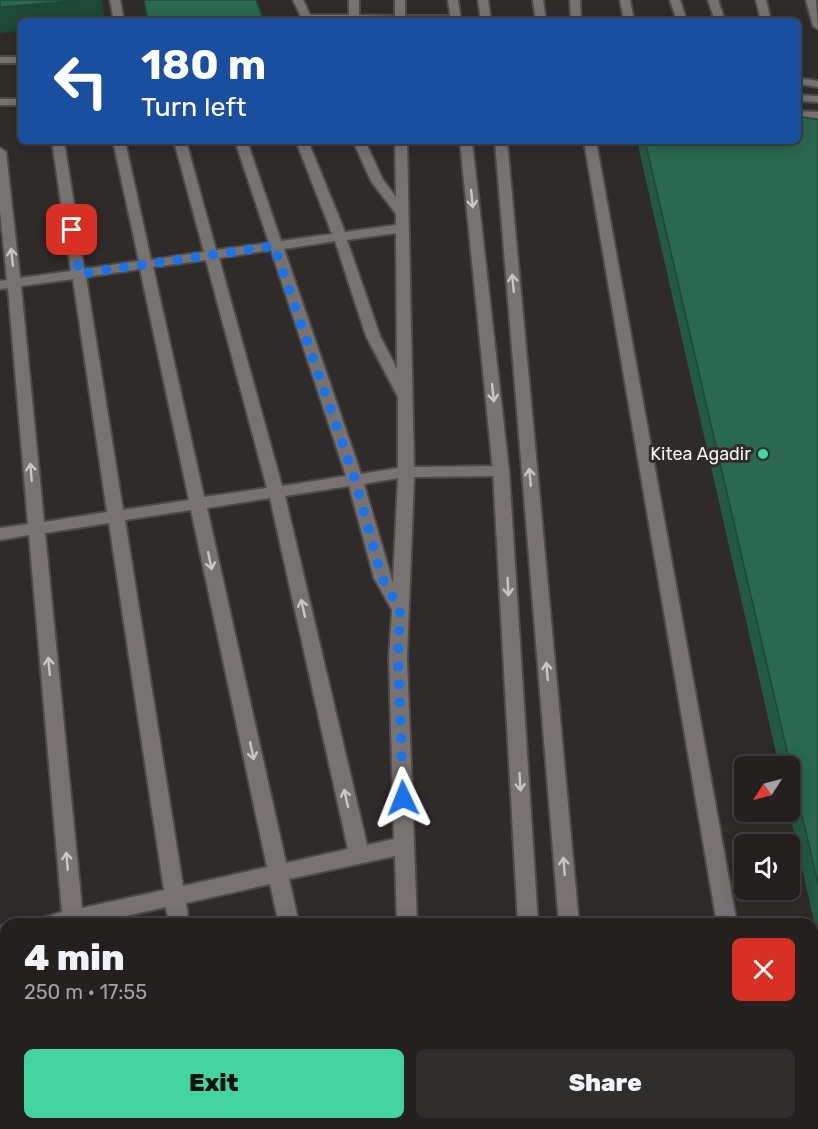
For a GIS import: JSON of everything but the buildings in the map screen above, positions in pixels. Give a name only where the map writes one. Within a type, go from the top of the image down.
[{"type":"street","points":[[115,0],[119,18]]},
{"type":"street","points":[[354,0],[354,18]]},
{"type":"street","points":[[400,0],[400,18]]},
{"type":"street","points":[[453,0],[456,18]]},
{"type":"street","points":[[483,0],[486,18]]},
{"type":"street","points":[[538,0],[541,18]]},
{"type":"street","points":[[575,0],[576,18]]},
{"type":"street","points":[[625,0],[628,18]]},
{"type":"street","points":[[675,0],[681,18]]},
{"type":"street","points":[[713,0],[719,18]]},
{"type":"street","points":[[760,0],[765,18]]},
{"type":"street","points":[[811,0],[818,26]]},
{"type":"street","points":[[300,2],[306,18]]},
{"type":"street","points":[[0,60],[18,60]]},
{"type":"street","points":[[801,81],[818,84]]},
{"type":"street","points":[[801,98],[818,99]]},
{"type":"street","points":[[0,102],[18,102]]},
{"type":"street","points":[[801,114],[818,115]]},
{"type":"street","points":[[58,144],[178,918]]},
{"type":"street","points":[[120,144],[288,918]]},
{"type":"street","points":[[181,144],[276,492],[359,855]]},
{"type":"street","points":[[242,144],[274,246],[355,480],[382,578],[400,610]]},
{"type":"street","points":[[303,144],[340,237],[373,336],[405,397]]},
{"type":"street","points":[[360,144],[377,181],[402,221]]},
{"type":"street","points":[[401,144],[406,472],[398,658],[407,918]]},
{"type":"street","points":[[466,144],[501,471],[528,918]]},
{"type":"street","points":[[501,144],[568,918]]},
{"type":"street","points":[[591,144],[726,918]]},
{"type":"street","points":[[0,152],[7,284],[36,528],[73,918]]},
{"type":"street","points":[[7,284],[340,237],[402,221]]},
{"type":"street","points":[[0,534],[406,472],[501,471]]},
{"type":"street","points":[[85,918],[405,845]]},
{"type":"place","name":"Kitea Agadir","points":[[763,454]]},
{"type":"route","points":[[72,230],[79,274],[274,246],[355,480],[382,578],[400,610],[398,658],[403,798]]}]
